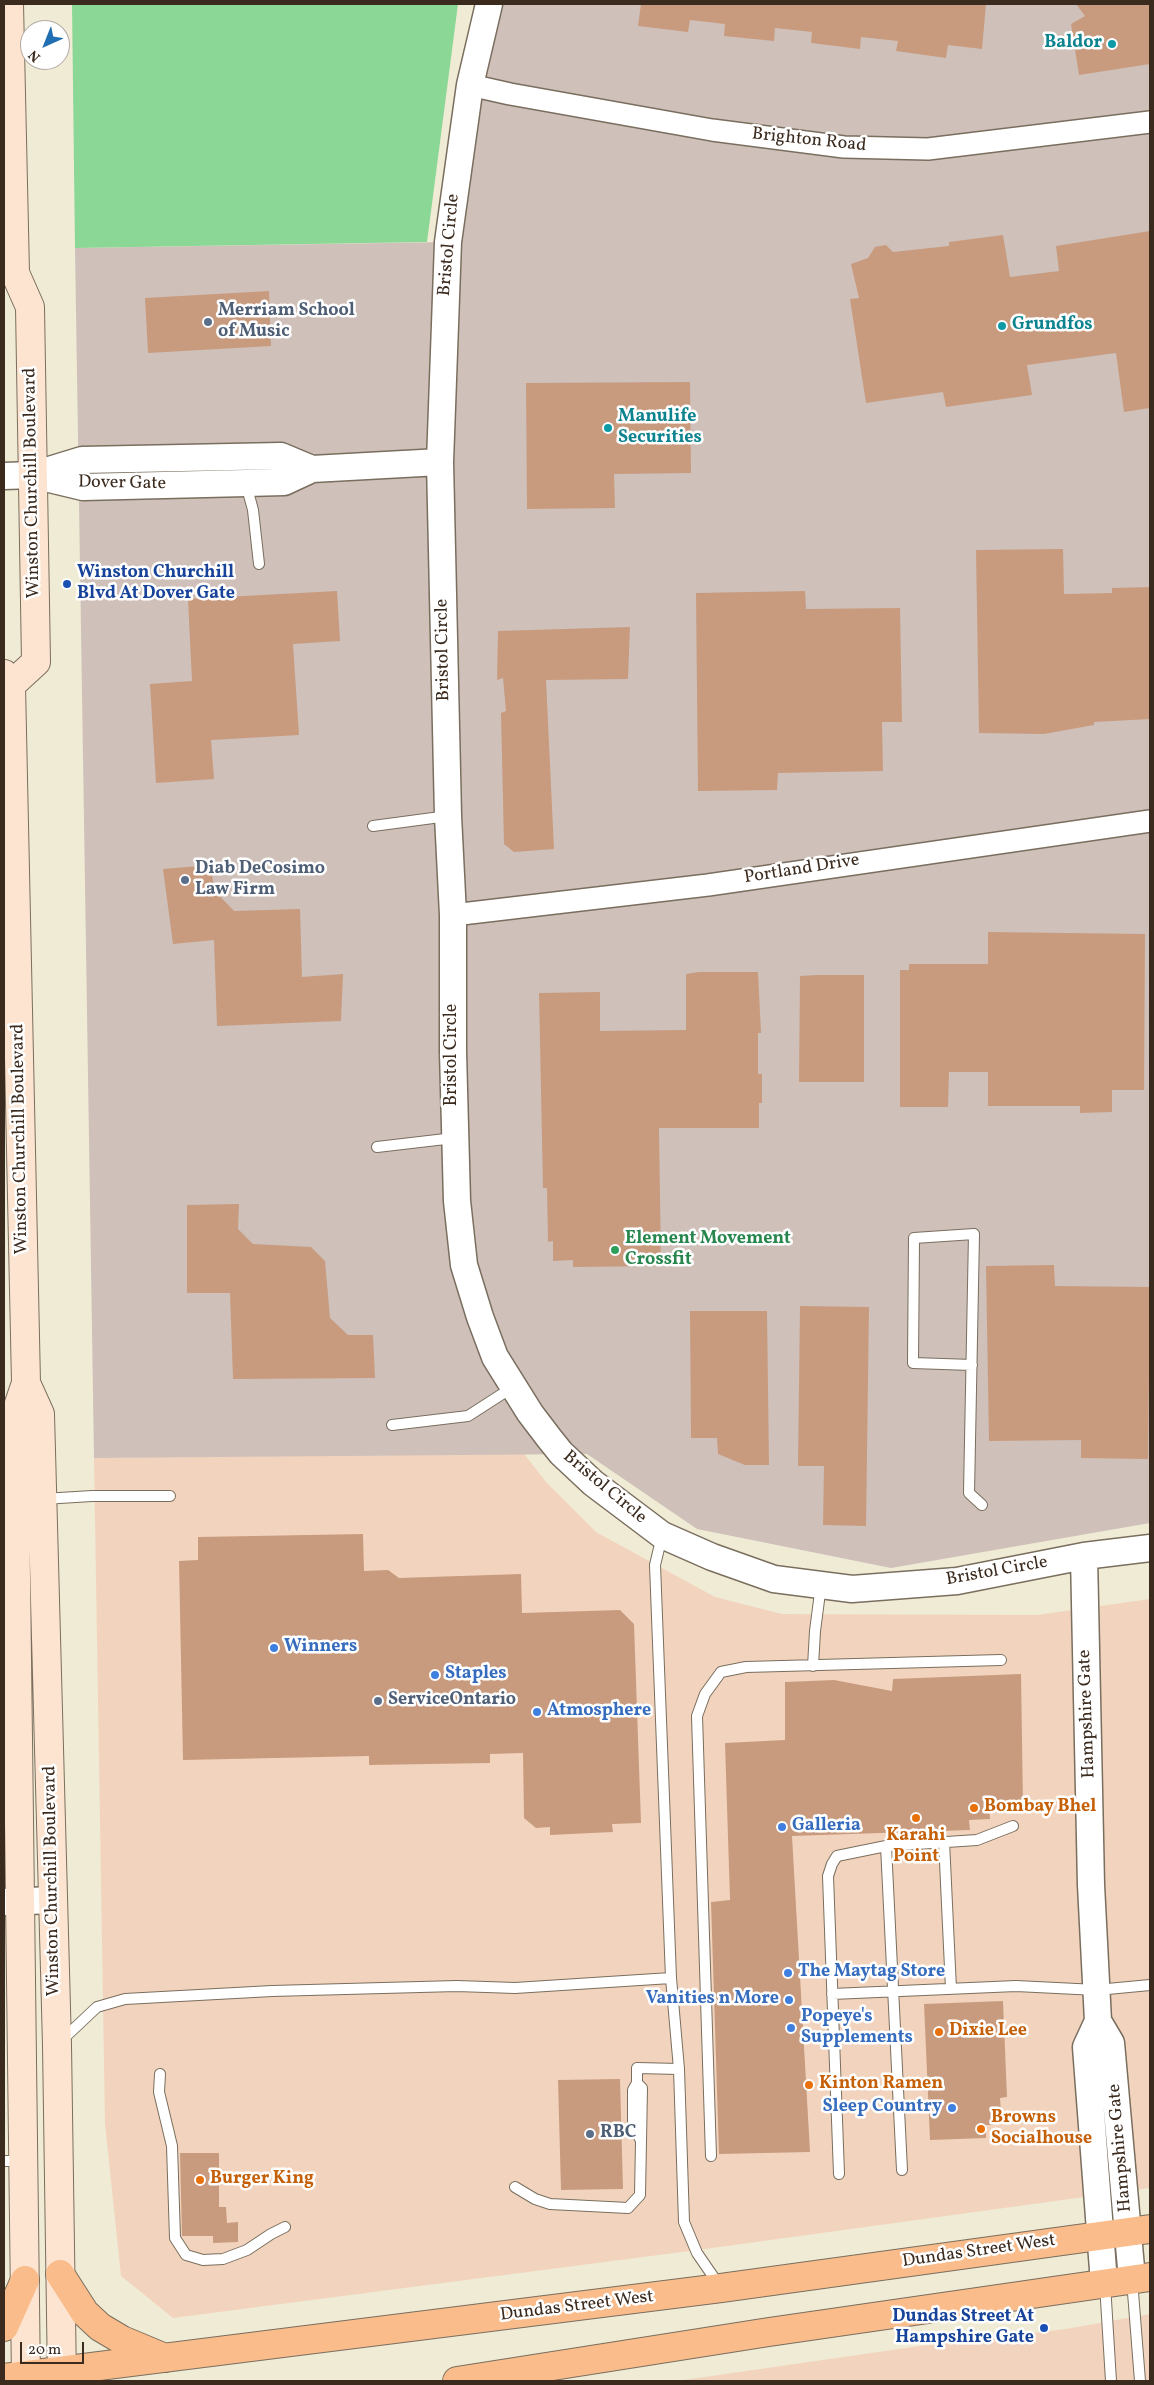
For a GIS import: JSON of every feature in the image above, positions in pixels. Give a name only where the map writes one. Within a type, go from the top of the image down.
[{"type":"main road","name":"Winston Churchill Boulevard","points":[[9,4],[9,281],[30,307],[36,662],[8,680],[26,1383],[14,1418],[11,1902],[14,2161],[25,2280],[19,2378]]},
{"type":"main road","name":"Winston Churchill Boulevard","points":[[26,1383],[40,1414],[57,2045],[62,2376]]},
{"type":"main road","name":"Dundas Street West","points":[[19,2378],[62,2376],[166,2359],[721,2288],[1139,2230]]},
{"type":"main road","points":[[60,2274],[85,2313],[100,2327],[122,2340],[166,2359]]},
{"type":"main road","points":[[457,2381],[770,2332],[1141,2278]]},
{"type":"main road","points":[[4,2326],[25,2280]]},
{"type":"street","name":"Bristol Circle","points":[[489,4],[470,85],[448,242],[440,462],[448,816],[453,915],[454,1138],[457,1201],[464,1265],[495,1357],[513,1387],[561,1453],[593,1483],[662,1535],[712,1557],[774,1579],[852,1589],[957,1581],[1084,1556],[1150,1548]]},
{"type":"street","name":"Brighton Road","points":[[470,85],[510,94],[712,130],[844,147],[928,149],[1150,122]]},
{"type":"street","name":"Dover Gate","points":[[33,475],[82,460],[282,456],[312,469]]},
{"type":"street","name":"Dover Gate","points":[[33,475],[83,487],[246,484],[284,482],[312,469],[440,462]]},
{"type":"street","points":[[4,476],[33,475]]},
{"type":"street","name":"Portland Drive","points":[[453,915],[708,884],[1150,821]]},
{"type":"street","name":"Hampshire Gate","points":[[1084,1556],[1091,1885],[1098,2022],[1086,2046],[1104,2283]]},
{"type":"street","points":[[11,1902],[53,1900]]},
{"type":"street","name":"Hampshire Gate","points":[[1098,2022],[1111,2043],[1139,2230],[1141,2278]]},
{"type":"lane","points":[[246,484],[253,510],[259,564]]},
{"type":"lane","points":[[373,826],[448,816]]},
{"type":"lane","points":[[377,1146],[454,1138]]},
{"type":"lane","points":[[972,1364],[913,1363],[914,1238],[974,1234],[972,1364],[969,1493],[982,1505]]},
{"type":"lane","points":[[392,1425],[468,1416],[513,1387]]},
{"type":"lane","points":[[42,1499],[92,1496],[170,1496]]},
{"type":"lane","points":[[662,1535],[656,1565],[671,1978],[679,2069],[684,2222],[697,2253],[721,2288]]},
{"type":"lane","points":[[813,1666],[821,1585]]},
{"type":"lane","points":[[710,2156],[697,1716],[705,1694],[721,1672],[746,1667],[1001,1660]]},
{"type":"lane","points":[[839,2174],[828,1876],[832,1864],[837,1856],[886,1846],[977,1840],[1013,1826]]},
{"type":"lane","points":[[944,1841],[951,1989]]},
{"type":"lane","points":[[886,1846],[902,2170]]},
{"type":"lane","points":[[57,2045],[97,2007],[126,1999],[201,1994],[457,1986],[515,1988],[671,1978]]},
{"type":"lane","points":[[832,1994],[1016,1986],[1097,1990],[1150,1984]]},
{"type":"lane","points":[[515,2187],[535,2199],[550,2204],[628,2208],[640,2195],[641,2142],[633,2126],[633,2090],[637,2083],[637,2068],[679,2069]]},
{"type":"lane","points":[[160,2074],[159,2092],[172,2146],[174,2238],[186,2255],[203,2260],[223,2259],[247,2250],[270,2234],[285,2227]]},
{"type":"lane","points":[[1140,2381],[1141,2278]]},
{"type":"lane","points":[[1104,2283],[1112,2381]]},
{"type":"shaded area","points":[[489,4],[1150,4],[1150,1523],[891,1568],[697,1529],[587,1454],[94,1458],[75,248],[448,242]]},
{"type":"shaded area","points":[[521,1450],[547,1483],[596,1532],[715,1597],[782,1614],[1037,1615],[1150,1599],[1150,2188],[705,2249],[173,2318],[121,2276],[105,2124],[94,1458]]},
{"type":"shaded area","points":[[1150,2314],[1150,2381],[677,2381],[1017,2332],[1018,2335],[1066,2329]]},
{"type":"green space","points":[[72,4],[458,4],[427,242],[75,248]]},
{"type":"building","points":[[641,4],[986,4],[982,49],[948,45],[946,58],[896,51],[898,41],[861,37],[860,49],[811,43],[812,32],[775,28],[774,41],[724,36],[725,24],[690,20],[688,32],[638,26]]},
{"type":"building","name":"Baldor","points":[[1076,4],[1150,4],[1150,64],[1079,75],[1071,24],[1085,16]]},
{"type":"building","name":"Grundfos","points":[[1150,231],[1150,408],[1124,412],[1116,353],[1027,365],[1032,395],[946,407],[943,392],[866,403],[850,299],[859,298],[851,264],[868,258],[875,247],[886,245],[893,252],[949,246],[949,242],[1003,235],[1010,277],[1059,271],[1056,246]]},
{"type":"building","name":"Merriam School of Music","points":[[269,291],[271,346],[148,353],[145,298]]},
{"type":"building","name":"Manulife Securities","points":[[690,382],[691,473],[614,474],[615,508],[527,509],[526,383]]},
{"type":"building","points":[[1063,549],[1064,594],[1112,593],[1112,588],[1150,587],[1150,719],[1094,722],[1094,725],[1044,734],[979,733],[976,550]]},
{"type":"building","points":[[337,591],[340,641],[293,644],[299,735],[211,740],[214,779],[156,783],[150,684],[192,681],[188,599]]},
{"type":"building","points":[[805,591],[806,609],[900,608],[902,722],[882,722],[883,771],[778,773],[777,790],[698,791],[696,593]]},
{"type":"building","points":[[630,627],[628,679],[546,680],[554,849],[514,852],[504,844],[501,713],[506,711],[503,678],[497,680],[498,631]]},
{"type":"building","points":[[211,865],[214,890],[234,911],[300,909],[302,977],[343,974],[341,1021],[217,1026],[214,940],[173,944],[163,869]]},
{"type":"building","points":[[988,932],[1145,934],[1144,1090],[1112,1090],[1112,1112],[1080,1113],[1080,1106],[988,1106],[988,1072],[949,1072],[948,1107],[900,1107],[900,970],[909,970],[909,964],[988,964]]},
{"type":"building","points":[[699,972],[758,972],[761,1033],[758,1033],[758,1074],[762,1074],[762,1103],[759,1103],[759,1128],[659,1128],[661,1266],[573,1267],[573,1260],[553,1261],[553,1241],[548,1242],[547,1188],[543,1188],[539,993],[600,992],[600,1031],[686,1030],[686,974]]},
{"type":"building","points":[[864,975],[864,1082],[799,1082],[800,976]]},
{"type":"building","points":[[239,1204],[238,1229],[253,1244],[311,1247],[325,1261],[330,1318],[348,1335],[373,1335],[375,1378],[233,1379],[230,1293],[187,1293],[187,1205]]},
{"type":"building","points":[[1054,1265],[1055,1286],[1150,1287],[1148,1459],[1081,1458],[1081,1440],[989,1441],[986,1266]]},
{"type":"building","points":[[800,1306],[869,1307],[866,1526],[823,1525],[824,1466],[798,1466]]},
{"type":"building","points":[[690,1311],[767,1311],[769,1465],[745,1465],[718,1454],[717,1438],[691,1438]]},
{"type":"building","points":[[363,1534],[364,1571],[388,1570],[399,1578],[521,1574],[522,1613],[620,1610],[634,1624],[641,1823],[612,1824],[613,1832],[550,1835],[550,1827],[536,1828],[524,1818],[523,1753],[490,1754],[490,1763],[369,1765],[369,1756],[183,1760],[179,1561],[198,1560],[198,1537]]},
{"type":"building","points":[[1021,1674],[1023,1805],[989,1805],[990,1819],[969,1820],[970,1830],[792,1836],[810,2152],[719,2154],[711,1902],[730,1900],[725,1743],[785,1740],[785,1682],[834,1680],[892,1691],[893,1679]]},
{"type":"building","points":[[1003,2001],[1007,2097],[1000,2098],[1001,2112],[993,2112],[993,2125],[986,2125],[986,2138],[930,2140],[924,2004]]},
{"type":"building","name":"RBC","points":[[620,2079],[623,2189],[561,2190],[558,2080]]},
{"type":"building","name":"Burger King","points":[[180,2153],[219,2153],[219,2207],[226,2207],[227,2223],[238,2222],[238,2242],[213,2243],[213,2236],[182,2236]]},
{"type":"place","name":"Baldor","points":[[1112,44]]},
{"type":"place","name":"Merriam School of Music","points":[[208,322]]},
{"type":"place","name":"Grundfos","points":[[1002,326]]},
{"type":"place","name":"Manulife Securities","points":[[608,428]]},
{"type":"place","name":"Winston Churchill Blvd At Dover Gate","points":[[67,584]]},
{"type":"place","name":"Diab DeCosimo Law Firm","points":[[185,880]]},
{"type":"place","name":"Element Movement Crossfit","points":[[615,1250]]},
{"type":"place","name":"Winners","points":[[274,1648]]},
{"type":"place","name":"Staples","points":[[435,1675]]},
{"type":"place","name":"ServiceOntario","points":[[378,1701]]},
{"type":"place","name":"Atmosphere","points":[[537,1712]]},
{"type":"place","name":"Bombay Bhel","points":[[974,1808]]},
{"type":"place","name":"Karahi Point","points":[[916,1818]]},
{"type":"place","name":"Galleria","points":[[782,1827]]},
{"type":"place","name":"The Maytag Store","points":[[788,1973]]},
{"type":"place","name":"Vanities n More","points":[[789,2000]]},
{"type":"place","name":"Popeye's Supplements","points":[[791,2028]]},
{"type":"place","name":"Dixie Lee","points":[[939,2032]]},
{"type":"place","name":"Kinton Ramen","points":[[809,2085]]},
{"type":"place","name":"Sleep Country","points":[[952,2108]]},
{"type":"place","name":"Browns Socialhouse","points":[[981,2129]]},
{"type":"place","name":"RBC","points":[[590,2134]]},
{"type":"place","name":"Burger King","points":[[200,2180]]},
{"type":"place","name":"Dundas Street At Hampshire Gate","points":[[1044,2328]]}]
